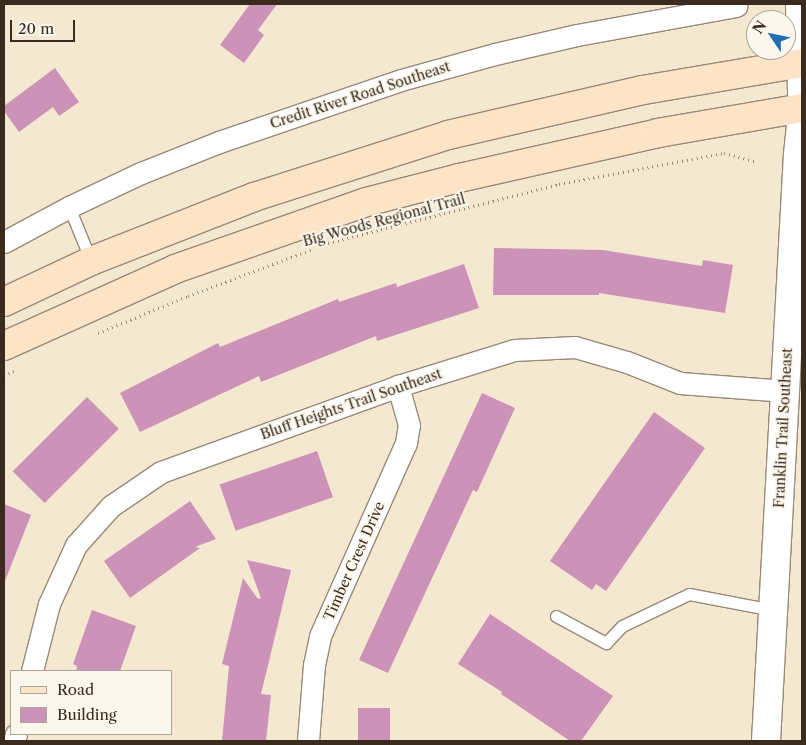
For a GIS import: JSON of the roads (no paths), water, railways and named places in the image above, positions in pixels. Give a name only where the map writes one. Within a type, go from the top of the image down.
[{"type":"main road","points":[[4,302],[91,261],[254,197],[448,135],[643,90],[801,63]]},
{"type":"main road","points":[[4,346],[175,269],[366,202],[458,178],[658,133],[802,108]]},
{"type":"street","points":[[800,4],[802,94]]},
{"type":"street","name":"Credit River Road Southeast","points":[[4,242],[69,207],[141,173],[219,142],[401,80],[495,54],[578,35],[736,6]]},
{"type":"street","name":"Franklin Trail Southeast","points":[[766,741],[798,154],[802,115]]},
{"type":"street","name":"Bluff Heights Trail Southeast","points":[[32,670],[49,604],[76,545],[111,506],[161,472],[398,386],[514,350],[575,346],[627,362],[680,383],[786,391]]},
{"type":"street","name":"Timber Crest Drive","points":[[308,741],[314,665],[320,636],[406,443],[409,425],[398,386]]},
{"type":"lane","points":[[69,207],[91,261]]},
{"type":"lane","points":[[556,616],[606,643],[622,626],[689,594],[773,610]]}]
